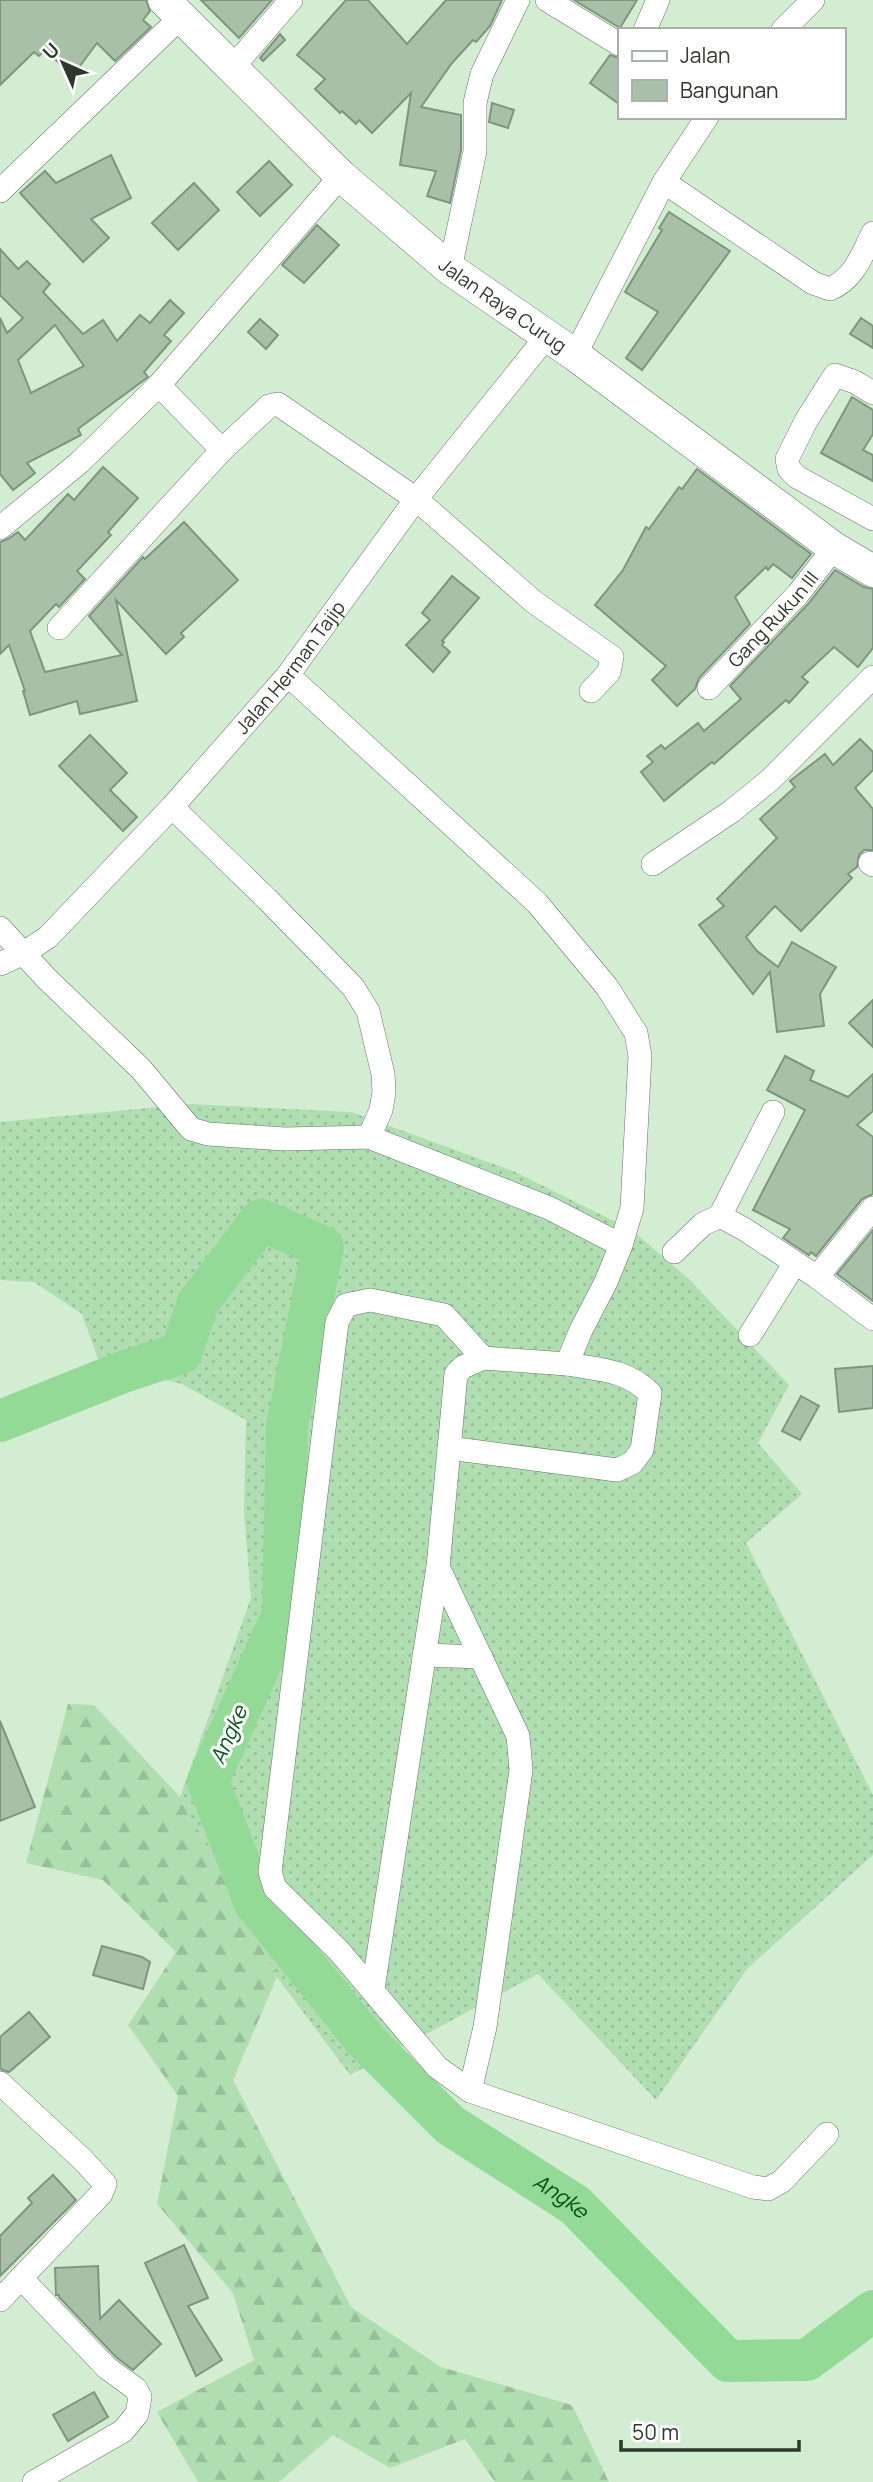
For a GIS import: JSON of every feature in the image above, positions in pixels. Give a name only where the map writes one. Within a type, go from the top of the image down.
[{"type":"main road","name":"Jalan Raya Curug","points":[[173,9],[341,176],[450,269],[575,355],[834,548],[873,571]]},
{"type":"street","points":[[233,67],[291,0]]},
{"type":"street","points":[[450,269],[475,151],[475,103],[482,74],[518,0]]},
{"type":"street","points":[[547,0],[618,43]]},
{"type":"street","points":[[646,28],[657,0]]},
{"type":"street","points":[[785,28],[813,0]]},
{"type":"street","points":[[0,191],[173,9]]},
{"type":"street","points":[[575,355],[664,182],[706,119]]},
{"type":"street","points":[[0,528],[80,462],[159,385],[341,176]]},
{"type":"street","points":[[664,182],[813,283],[830,289],[841,284],[851,274],[873,233]]},
{"type":"street","name":"Jalan Herman Tajip","points":[[0,964],[24,953],[48,937],[172,807],[288,675],[416,499],[547,336]]},
{"type":"street","points":[[873,393],[855,382],[835,375],[806,421],[788,458],[789,469],[797,477],[873,519]]},
{"type":"street","points":[[159,385],[222,450]]},
{"type":"street","points":[[59,628],[222,450],[269,406],[278,404],[416,499],[534,602],[612,657],[609,672],[591,691]]},
{"type":"street","name":"Gang Rukun III","points":[[709,688],[798,594],[834,548]]},
{"type":"street","points":[[288,675],[537,903],[607,987],[636,1033],[639,1056],[632,1208],[606,1282],[581,1330],[568,1364]]},
{"type":"street","points":[[653,864],[733,811],[770,780],[873,677]]},
{"type":"street","points":[[172,807],[344,977],[368,1011],[383,1074],[384,1093],[381,1110],[369,1137]]},
{"type":"street","points":[[0,928],[47,979],[141,1069],[191,1129],[208,1134],[285,1139],[369,1137],[549,1208],[621,1245]]},
{"type":"street","points":[[674,1252],[703,1224],[720,1216],[773,1112]]},
{"type":"street","points":[[817,1277],[873,1208]]},
{"type":"street","points":[[720,1216],[744,1228],[817,1277],[873,1319]]},
{"type":"street","points":[[750,1335],[795,1263]]},
{"type":"street","points":[[483,1358],[444,1315],[370,1300],[346,1305],[337,1322],[270,1872],[275,1888],[339,1951],[437,2067],[470,2091],[753,2187],[768,2189],[782,2181],[827,2134]]},
{"type":"street","points":[[373,1989],[438,1567],[449,1448],[456,1374],[463,1367],[483,1358],[568,1364],[625,1374],[638,1381],[650,1394],[642,1450],[632,1463],[617,1471],[449,1448]]},
{"type":"street","points":[[438,1567],[518,1736],[521,1770],[485,2027],[470,2091]]},
{"type":"street","points":[[424,1655],[481,1657]]},
{"type":"street","points":[[0,2083],[83,2160],[105,2185],[102,2194],[0,2300]]},
{"type":"street","points":[[21,2278],[107,2368],[136,2389],[140,2397],[137,2414],[123,2431],[34,2482]]},
{"type":"green space","points":[[191,1104],[351,1112],[513,1171],[632,1230],[690,1280],[789,1385],[758,1443],[802,1494],[746,1543],[873,1795],[873,1855],[747,1969],[656,2100],[538,1974],[350,2075],[277,1977],[180,1797],[251,1598],[244,1511],[246,1420],[182,1384],[100,1365],[82,1314],[34,1282],[0,1280],[0,1122]]},
{"type":"green space","points":[[68,1704],[94,1705],[180,1797],[277,1977],[233,2080],[351,2307],[441,2367],[572,2405],[609,2482],[495,2482],[465,2439],[390,2468],[333,2435],[279,2482],[198,2482],[157,2412],[254,2360],[233,2293],[157,2204],[178,2096],[128,2025],[176,1952],[103,1880],[26,1863]]},
{"type":"building","points":[[0,0],[146,0],[150,11],[143,20],[151,27],[115,61],[97,43],[74,74],[44,51],[39,56],[34,52],[0,85]]},
{"type":"building","points":[[201,0],[272,0],[239,38]]},
{"type":"building","points":[[346,0],[368,0],[407,44],[446,0],[502,0],[490,26],[452,63],[421,107],[461,115],[461,150],[450,203],[427,196],[436,171],[400,165],[411,93],[372,133],[359,120],[356,124],[342,111],[340,113],[315,89],[325,79],[297,55]]},
{"type":"building","points":[[574,0],[637,0],[620,28]]},
{"type":"building","points":[[280,34],[285,40],[263,61],[260,58]]},
{"type":"building","points":[[610,55],[618,58],[618,103],[590,83]]},
{"type":"building","points":[[492,103],[514,110],[508,128],[489,122]]},
{"type":"building","points":[[111,155],[131,198],[91,219],[109,238],[83,262],[20,193],[45,171],[56,183]]},
{"type":"building","points":[[269,161],[292,185],[260,216],[237,192]]},
{"type":"building","points":[[194,183],[219,210],[178,250],[152,223]]},
{"type":"building","points":[[669,212],[730,251],[642,370],[626,358],[658,312],[625,292],[662,230],[659,228]]},
{"type":"building","points":[[317,225],[339,245],[304,283],[282,265]]},
{"type":"building","points":[[0,249],[18,269],[27,261],[50,284],[43,292],[83,334],[103,320],[117,341],[140,315],[150,323],[170,300],[184,313],[164,335],[171,341],[144,372],[148,377],[78,429],[81,435],[27,463],[35,473],[13,490],[0,474],[0,318],[7,333],[23,318],[0,295]],"holes":[[[55,325],[84,366],[31,393],[18,360]]]},
{"type":"building","points":[[861,318],[873,326],[873,348],[850,334]]},
{"type":"building","points":[[260,319],[278,335],[266,349],[248,332]]},
{"type":"building","points":[[852,397],[873,410],[873,434],[863,450],[873,455],[873,481],[821,453]]},
{"type":"building","points":[[103,467],[138,498],[108,532],[111,535],[77,571],[85,579],[59,607],[56,604],[30,631],[45,672],[122,655],[89,616],[143,557],[145,559],[184,522],[238,580],[181,633],[184,637],[166,654],[116,600],[137,701],[80,714],[77,701],[30,715],[25,691],[9,645],[0,654],[0,542],[18,532],[25,540],[68,494],[74,500]]},
{"type":"building","points":[[697,469],[811,554],[792,578],[773,564],[768,570],[766,567],[735,597],[750,624],[699,678],[695,689],[677,706],[652,680],[666,666],[595,605],[623,570],[646,527],[649,529],[679,487],[682,489]]},
{"type":"building","points":[[835,570],[864,587],[873,589],[873,648],[858,667],[834,647],[802,677],[808,682],[789,703],[786,700],[714,764],[712,762],[664,801],[641,772],[653,762],[647,756],[661,745],[665,749],[698,723],[704,731],[741,699],[730,686],[808,604]]},
{"type":"building","points":[[452,576],[479,598],[442,641],[442,645],[450,652],[433,672],[406,645],[430,620],[422,613]]},
{"type":"building","points":[[90,735],[127,773],[110,790],[137,817],[123,831],[59,766]]},
{"type":"building","points":[[860,739],[873,752],[873,770],[855,788],[873,809],[873,850],[864,850],[859,855],[857,867],[848,874],[852,878],[801,931],[775,906],[746,937],[757,951],[778,967],[792,942],[836,967],[820,994],[824,1026],[777,1032],[770,972],[753,994],[699,925],[724,906],[717,899],[777,838],[760,819],[795,787],[790,781],[825,754],[833,765]]},
{"type":"building","points":[[873,1000],[873,1047],[849,1023]]},
{"type":"building","points":[[785,1056],[814,1071],[810,1080],[848,1097],[873,1074],[873,1111],[857,1125],[873,1137],[873,1194],[862,1199],[816,1256],[811,1252],[809,1255],[783,1238],[790,1229],[753,1210],[805,1110],[767,1090]]},
{"type":"building","points":[[873,1230],[873,1301],[837,1274]]},
{"type":"building","points":[[873,1366],[873,1408],[839,1412],[835,1369]]},
{"type":"building","points":[[801,1396],[819,1406],[800,1440],[782,1431]]},
{"type":"building","points":[[0,1721],[35,1807],[0,1821]]},
{"type":"building","points":[[102,1946],[142,1957],[150,1962],[143,1989],[93,1975]]},
{"type":"building","points":[[29,2012],[50,2037],[9,2072],[0,2069],[0,2037]]},
{"type":"building","points":[[53,2175],[76,2200],[0,2276],[0,2236],[32,2203],[28,2198]]},
{"type":"building","points":[[184,2245],[208,2298],[188,2306],[222,2360],[196,2376],[145,2263]]},
{"type":"building","points":[[98,2266],[100,2319],[119,2300],[161,2344],[133,2370],[116,2357],[59,2295],[56,2295],[55,2268]]},
{"type":"building","points":[[94,2392],[108,2417],[68,2441],[53,2415]]},
{"type":"waterway","name":"Angke","points":[[0,1421],[123,1372],[181,1353],[198,1303],[261,1220],[323,1247],[287,1426],[283,1614],[208,1781],[255,1903],[365,2040],[450,2125],[575,2205],[728,2361],[807,2360],[873,2311]]}]
